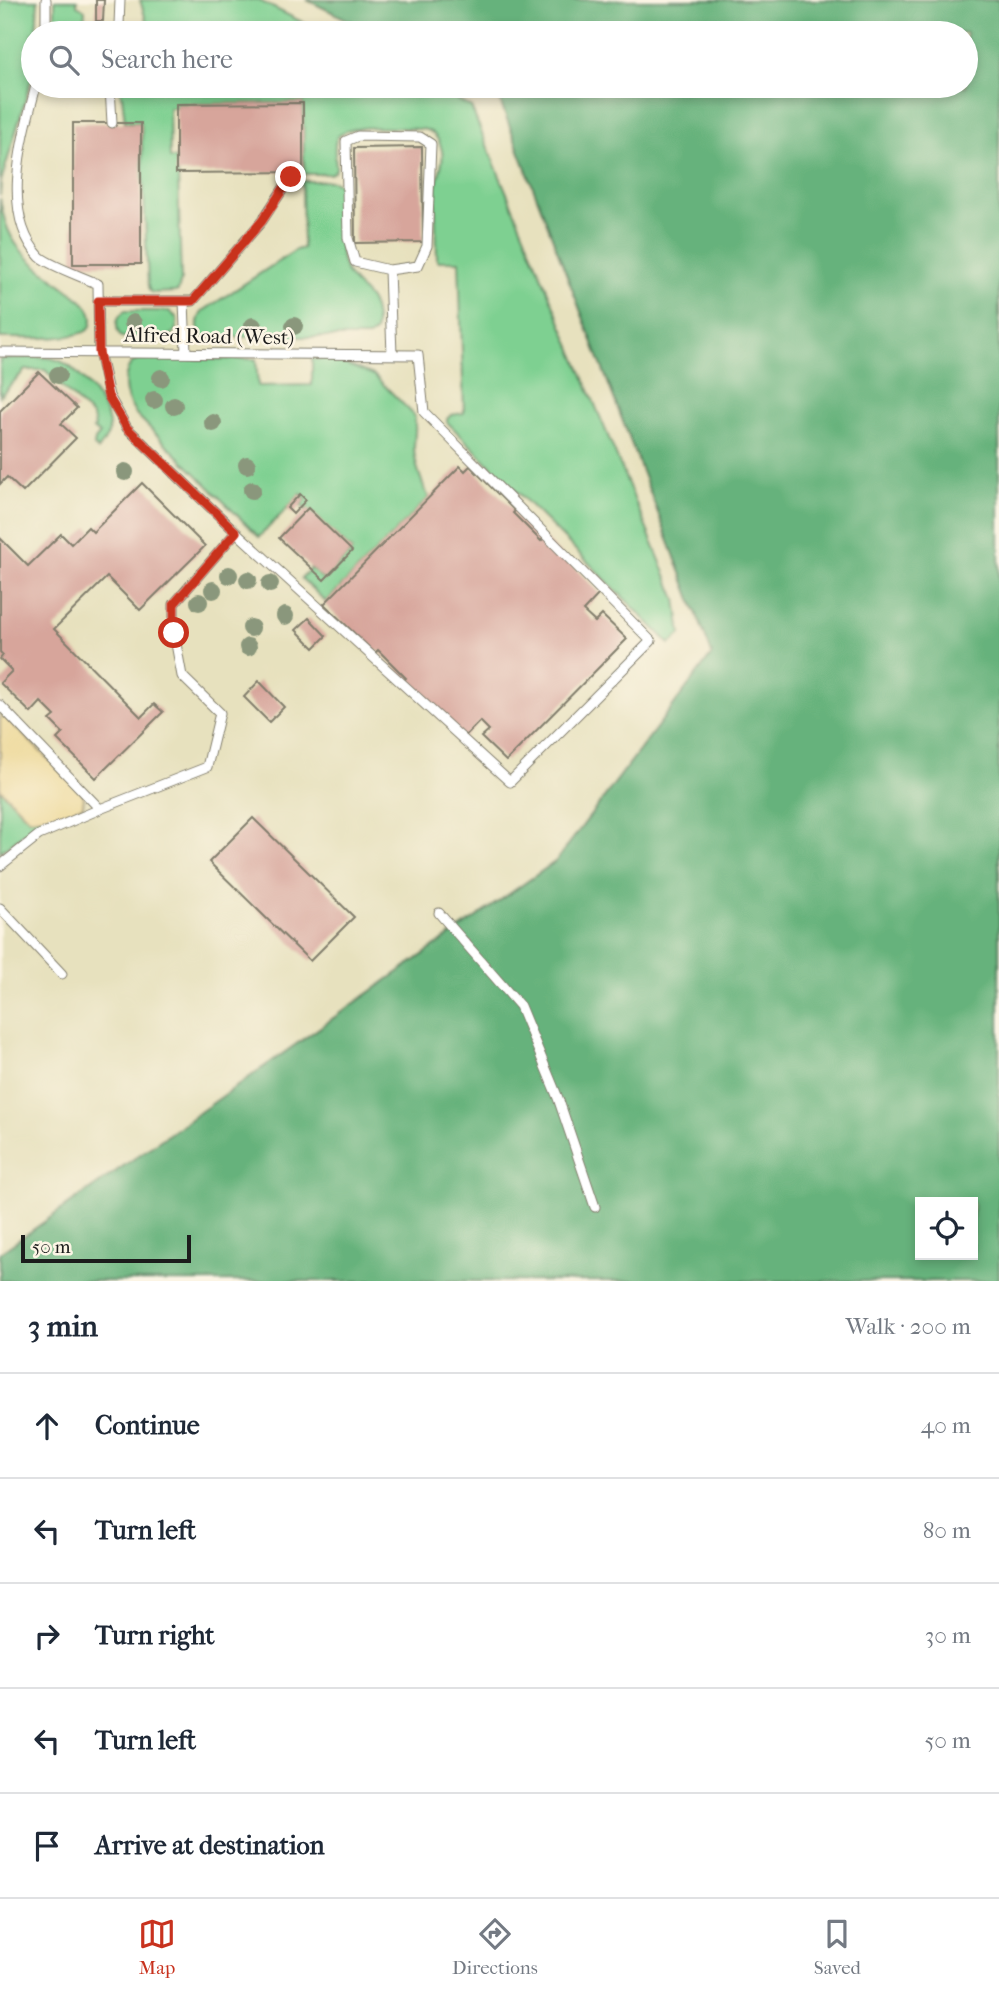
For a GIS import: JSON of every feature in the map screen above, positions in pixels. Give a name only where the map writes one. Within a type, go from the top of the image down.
[{"type":"lane","points":[[46,0],[46,21]]},
{"type":"lane","points":[[120,0],[120,21]]},
{"type":"lane","points":[[0,866],[39,835],[207,767],[220,713],[182,676],[174,633],[174,604],[236,532],[127,428],[108,396],[99,352],[98,284],[40,258],[19,235],[10,206],[12,173],[33,98]]},
{"type":"lane","points":[[111,98],[112,123]]},
{"type":"lane","points":[[358,136],[420,137],[431,144],[427,246],[418,266],[389,270],[355,262],[348,238],[346,141],[358,136]]},
{"type":"lane","points":[[98,301],[193,301],[262,221],[291,177]]},
{"type":"lane","points":[[389,270],[392,355]]},
{"type":"lane","points":[[184,301],[186,353]]},
{"type":"lane","name":"Alfred Road (West)","points":[[0,352],[418,355],[424,412],[651,641],[510,782],[236,532]]},
{"type":"lane","points":[[0,705],[100,809]]},
{"type":"lane","points":[[0,908],[62,974]]},
{"type":"lane","points":[[439,913],[520,1006],[558,1098],[595,1207]]},
{"type":"green space","points":[[3,0],[38,0],[37,21],[21,21],[21,98],[26,98],[1,182],[0,196],[0,5]]},
{"type":"green space","points":[[55,0],[77,0],[77,5],[85,10],[84,21],[55,21]]},
{"type":"green space","points":[[140,0],[258,0],[300,21],[146,21]]},
{"type":"green space","points":[[307,0],[999,0],[999,1281],[0,1281],[0,1253],[556,861],[712,654],[499,98],[978,98],[978,21],[350,21]]},
{"type":"green space","points":[[122,98],[453,98],[471,107],[676,599],[681,634],[670,644],[447,422],[451,415],[464,413],[459,261],[437,261],[435,198],[442,152],[434,135],[423,129],[375,127],[350,130],[336,140],[334,172],[304,174],[303,103],[177,104],[176,108],[169,108],[170,158],[176,158],[178,173],[181,281],[178,291],[152,293],[148,286],[141,123],[125,122]]},
{"type":"green space","points":[[302,181],[333,181],[339,184],[342,261],[349,276],[371,301],[376,323],[374,333],[369,337],[202,337],[198,324],[203,311],[303,248]]},
{"type":"green space","points":[[0,198],[6,224],[19,248],[88,308],[92,322],[90,328],[84,332],[48,338],[0,338]]},
{"type":"green space","points":[[125,311],[169,311],[177,318],[177,327],[167,338],[121,337],[117,323],[119,316]]},
{"type":"green space","points":[[0,359],[53,359],[68,365],[76,372],[99,401],[108,422],[107,436],[98,450],[94,446],[100,434],[93,429],[93,417],[45,370],[25,370],[0,396]]},
{"type":"green space","points":[[141,359],[256,359],[258,386],[312,385],[312,359],[331,359],[374,375],[414,415],[416,462],[429,498],[326,602],[301,578],[311,568],[324,580],[352,551],[301,505],[306,500],[301,494],[259,537],[135,413],[125,382],[131,363]]},
{"type":"green space","points":[[0,789],[29,819],[60,815],[37,824],[0,852]]},
{"type":"sand","points":[[0,712],[81,791],[84,796],[83,806],[60,815],[29,819],[0,789]]},
{"type":"building","points":[[96,0],[104,0],[103,21],[96,21]]},
{"type":"building","points":[[303,103],[303,172],[176,173],[176,104]]},
{"type":"building","points":[[73,123],[141,123],[141,264],[73,264]]},
{"type":"building","points":[[422,147],[423,242],[355,243],[354,148]]},
{"type":"building","points":[[39,372],[77,408],[61,424],[76,438],[23,492],[7,477],[0,484],[0,411]]},
{"type":"building","points":[[460,466],[465,471],[470,466],[541,541],[544,538],[600,593],[583,611],[595,622],[602,615],[627,639],[506,761],[481,737],[489,730],[480,721],[463,738],[404,680],[406,678],[378,650],[375,653],[324,604]]},
{"type":"building","points":[[142,483],[205,546],[140,610],[107,577],[54,629],[141,717],[154,704],[163,712],[96,778],[57,739],[63,733],[50,720],[55,716],[41,702],[31,713],[0,683],[12,671],[0,659],[3,655],[0,652],[0,538],[28,566],[61,534],[71,544],[88,527],[93,532]]},
{"type":"building","points":[[300,494],[306,500],[293,514],[287,508]]},
{"type":"building","points":[[308,508],[352,551],[324,580],[279,538]]},
{"type":"building","points":[[309,618],[326,636],[314,648],[296,630]]},
{"type":"building","points":[[259,681],[284,707],[269,722],[244,697]]},
{"type":"building","points":[[253,818],[354,917],[310,961],[209,862]]},
{"type":"route","points":[[174,633],[174,604],[236,532],[127,428],[108,396],[99,352],[98,301],[193,301],[262,221],[291,177]]}]
